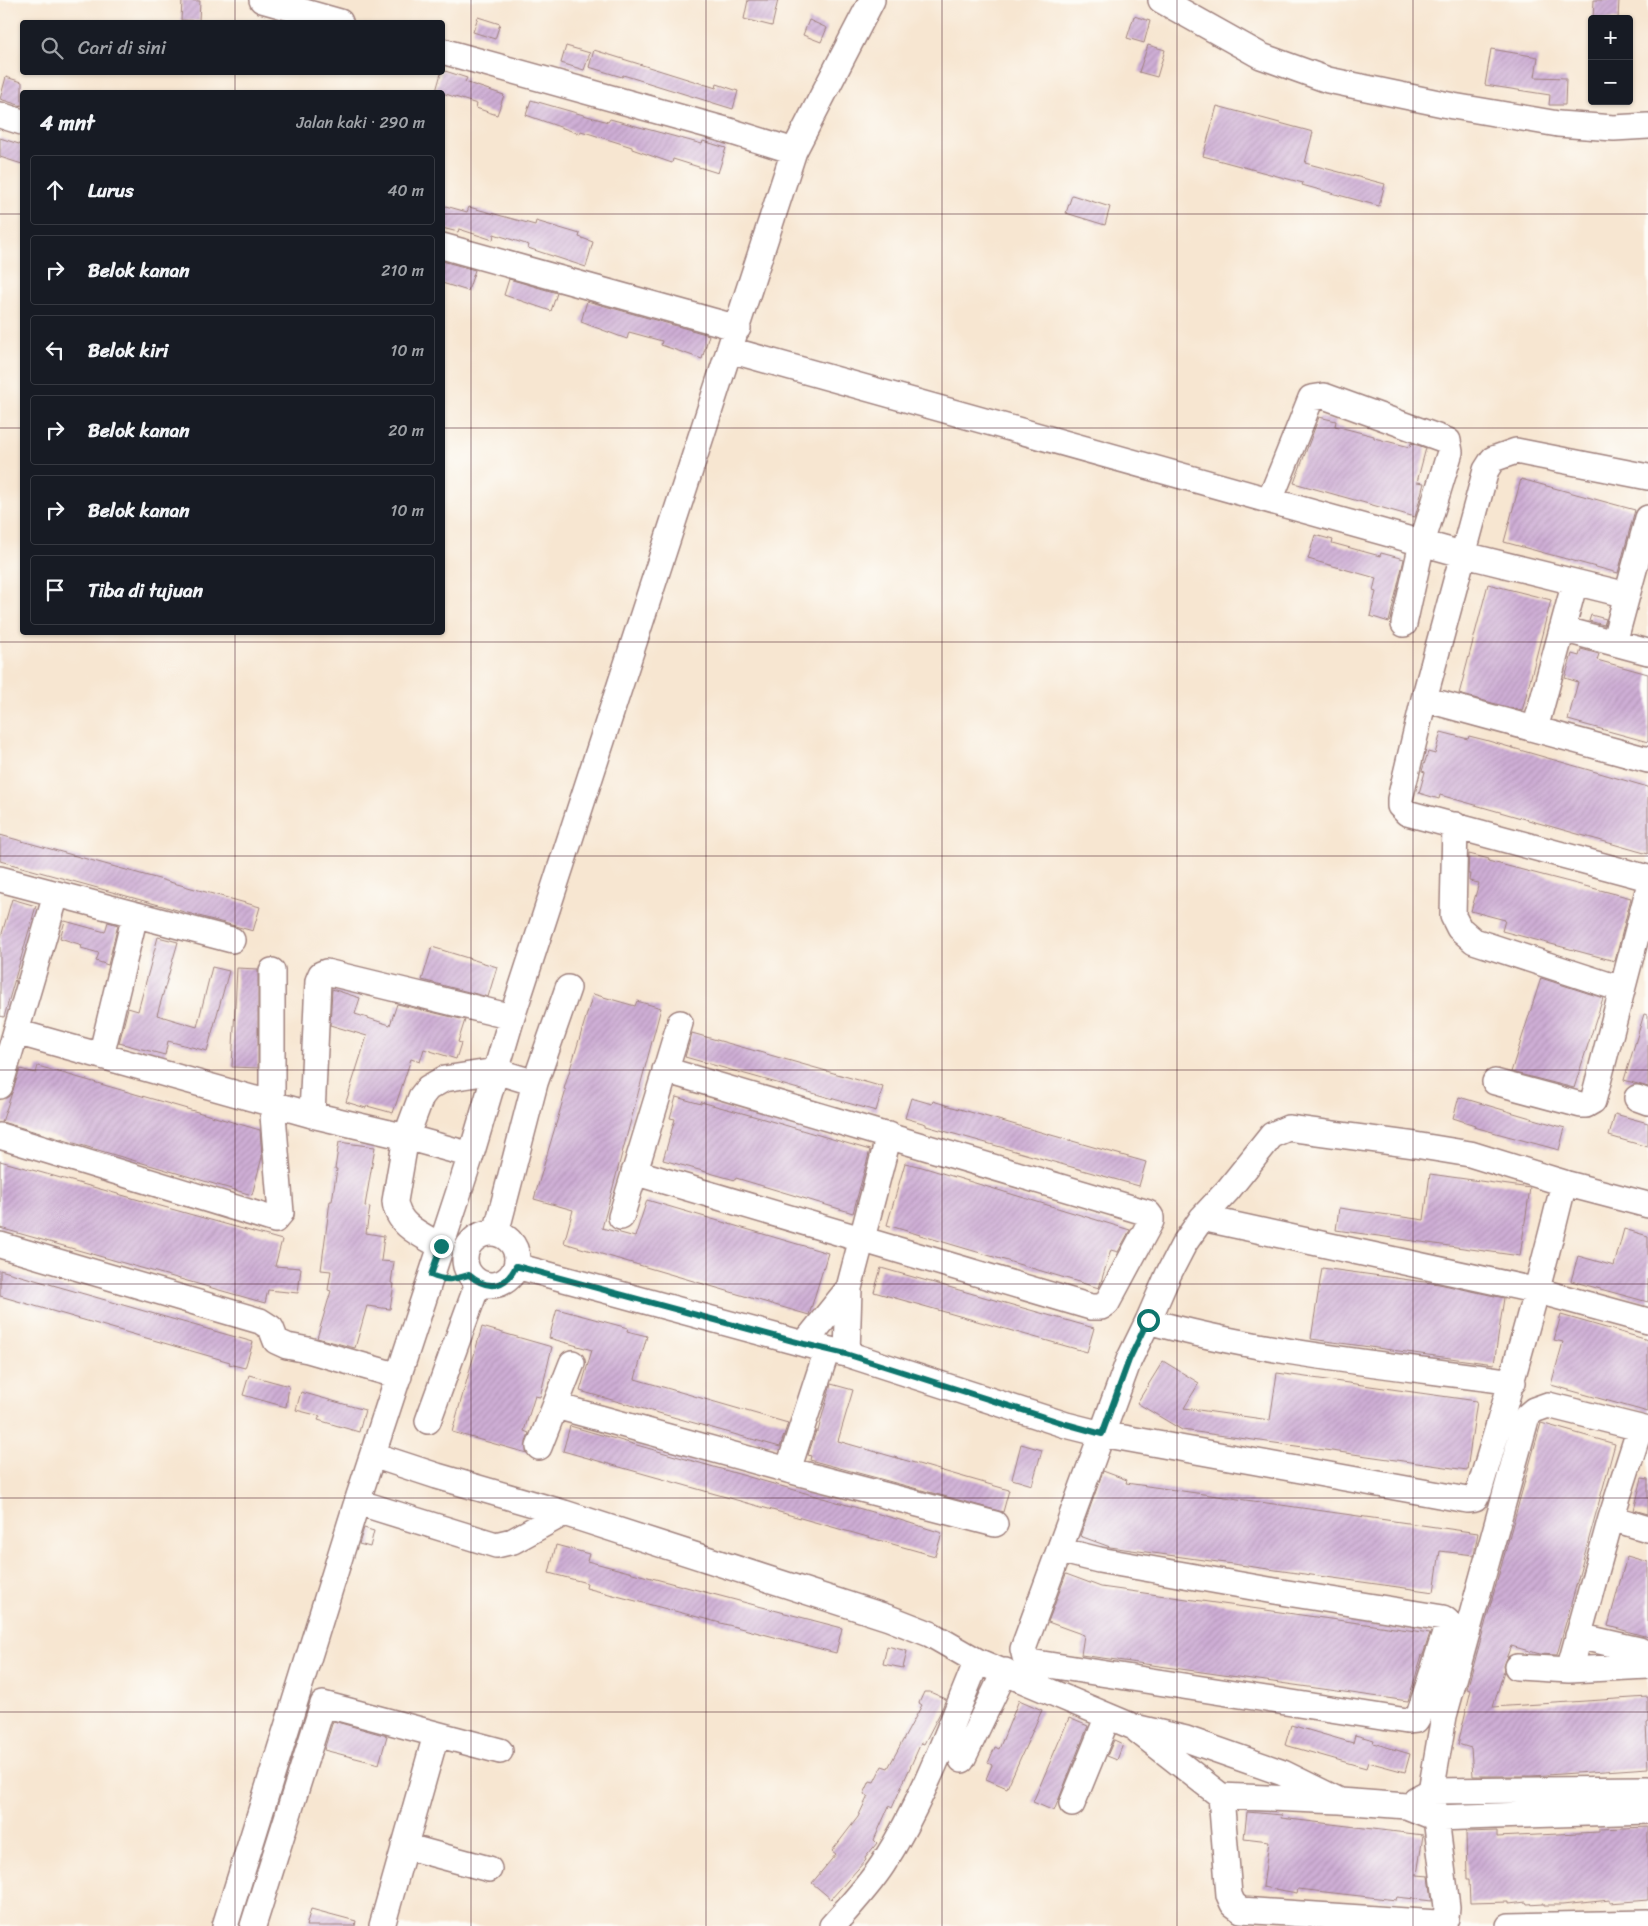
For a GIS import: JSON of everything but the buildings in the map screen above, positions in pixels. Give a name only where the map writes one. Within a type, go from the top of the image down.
[{"type":"street","points":[[262,0],[333,20]]},
{"type":"street","points":[[227,1926],[357,1502],[471,1155],[512,1017],[794,151],[872,0]]},
{"type":"street","points":[[1161,0],[1261,56],[1328,80],[1453,106],[1558,124],[1614,128],[1648,126]]},
{"type":"street","points":[[445,52],[726,130],[794,151]]},
{"type":"street","points":[[0,115],[20,121]]},
{"type":"street","points":[[445,247],[734,339],[1270,500],[1443,548],[1627,595]]},
{"type":"street","points":[[1270,500],[1311,398],[1324,396],[1448,441],[1450,452],[1443,548],[1424,700],[1400,799],[1400,806],[1407,813],[1648,878]]},
{"type":"street","points":[[1404,624],[1443,548],[1493,459],[1516,452],[1648,477]]},
{"type":"street","points":[[1614,643],[1648,518]]},
{"type":"street","points":[[1534,730],[1575,582]]},
{"type":"street","points":[[1562,629],[1648,652]]},
{"type":"street","points":[[1424,700],[1648,760]]},
{"type":"street","points":[[1455,825],[1453,916],[1459,928],[1474,941],[1621,989]]},
{"type":"street","points":[[0,879],[232,940]]},
{"type":"street","points":[[1495,1082],[1581,1105],[1586,1105],[1592,1101],[1648,891]]},
{"type":"street","points":[[0,1086],[56,895]]},
{"type":"street","points":[[101,1056],[135,915]]},
{"type":"street","points":[[272,971],[294,1109]]},
{"type":"street","points":[[0,1136],[273,1220],[278,1218],[281,1213],[294,1109],[318,981],[321,974],[326,972],[512,1017]]},
{"type":"street","points":[[474,1279],[464,1264],[465,1252],[471,1241],[488,1233],[535,1083],[568,988]]},
{"type":"street","points":[[621,1217],[680,1023]]},
{"type":"street","points":[[16,1032],[294,1109],[471,1155]]},
{"type":"street","points":[[634,1172],[1091,1307],[1101,1307],[1107,1303],[1151,1221],[1148,1213],[665,1070]]},
{"type":"street","points":[[441,1246],[405,1225],[398,1216],[394,1202],[406,1137],[421,1097],[435,1083],[444,1079],[496,1071],[535,1083]]},
{"type":"street","points":[[1059,1550],[1099,1560],[1443,1618],[1447,1621],[1447,1627],[1416,1720],[1408,1721],[1030,1662],[1025,1657],[1023,1649],[1059,1550],[1085,1429],[1129,1360],[1180,1251],[1202,1218],[1228,1190],[1272,1135],[1288,1128],[1470,1154],[1564,1183],[1648,1205]]},
{"type":"street","points":[[788,1470],[826,1349],[849,1288],[889,1135]]},
{"type":"street","points":[[516,1266],[826,1349],[1085,1429],[1467,1500],[1475,1499],[1479,1491],[1538,1290],[1564,1183]]},
{"type":"street","points":[[431,1275],[446,1281],[474,1279],[487,1285],[496,1285],[512,1275],[516,1266],[517,1255],[513,1245],[506,1237],[488,1233],[471,1216],[454,1207]]},
{"type":"street","points":[[1202,1218],[1256,1231],[1331,1244],[1538,1290],[1648,1321]]},
{"type":"street","points":[[0,1245],[260,1321],[271,1328],[276,1341],[287,1346],[308,1350],[399,1376]]},
{"type":"street","points":[[428,1421],[474,1279]]},
{"type":"street","points":[[826,1349],[849,1288]]},
{"type":"street","points":[[1148,1320],[1182,1330],[1277,1348],[1512,1382]]},
{"type":"street","points":[[538,1447],[572,1363]]},
{"type":"street","points":[[1221,1796],[1229,1895],[1233,1904],[1240,1910],[1437,1923],[1446,1918],[1447,1907],[1431,1791],[1444,1716],[1527,1416],[1534,1410],[1548,1405],[1644,1429],[1611,1518],[1569,1670]]},
{"type":"street","points":[[556,1406],[788,1470],[995,1524]]},
{"type":"street","points":[[373,1455],[564,1513],[889,1618],[930,1634],[978,1661],[1134,1727],[1186,1739],[1274,1770],[1340,1800]]},
{"type":"street","points":[[357,1502],[496,1545],[513,1541],[564,1513]]},
{"type":"street","points":[[1611,1518],[1648,1529]]},
{"type":"street","points":[[1578,1636],[1639,1650],[1648,1654]]},
{"type":"street","points":[[832,1926],[862,1893],[882,1864],[924,1789],[978,1661]]},
{"type":"street","points":[[1517,1667],[1569,1670],[1648,1666]]},
{"type":"street","points":[[962,1760],[1005,1671]]},
{"type":"street","points":[[297,1695],[323,1704],[500,1751]]},
{"type":"street","points":[[253,1926],[323,1704]]},
{"type":"street","points":[[1072,1804],[1108,1716]]},
{"type":"street","points":[[1134,1727],[1221,1796],[1340,1800],[1406,1806],[1436,1818],[1648,1811]]},
{"type":"street","points":[[382,1926],[436,1735]]},
{"type":"street","points":[[1406,1806],[1431,1791],[1648,1789]]},
{"type":"street","points":[[404,1846],[488,1869]]},
{"type":"street","points":[[1509,1926],[1648,1923]]},
{"type":"route","points":[[441,1246],[431,1275],[440,1280],[452,1280],[469,1275],[478,1282],[496,1285],[512,1275],[516,1266],[846,1354],[1102,1434],[1129,1360],[1148,1320]]}]
